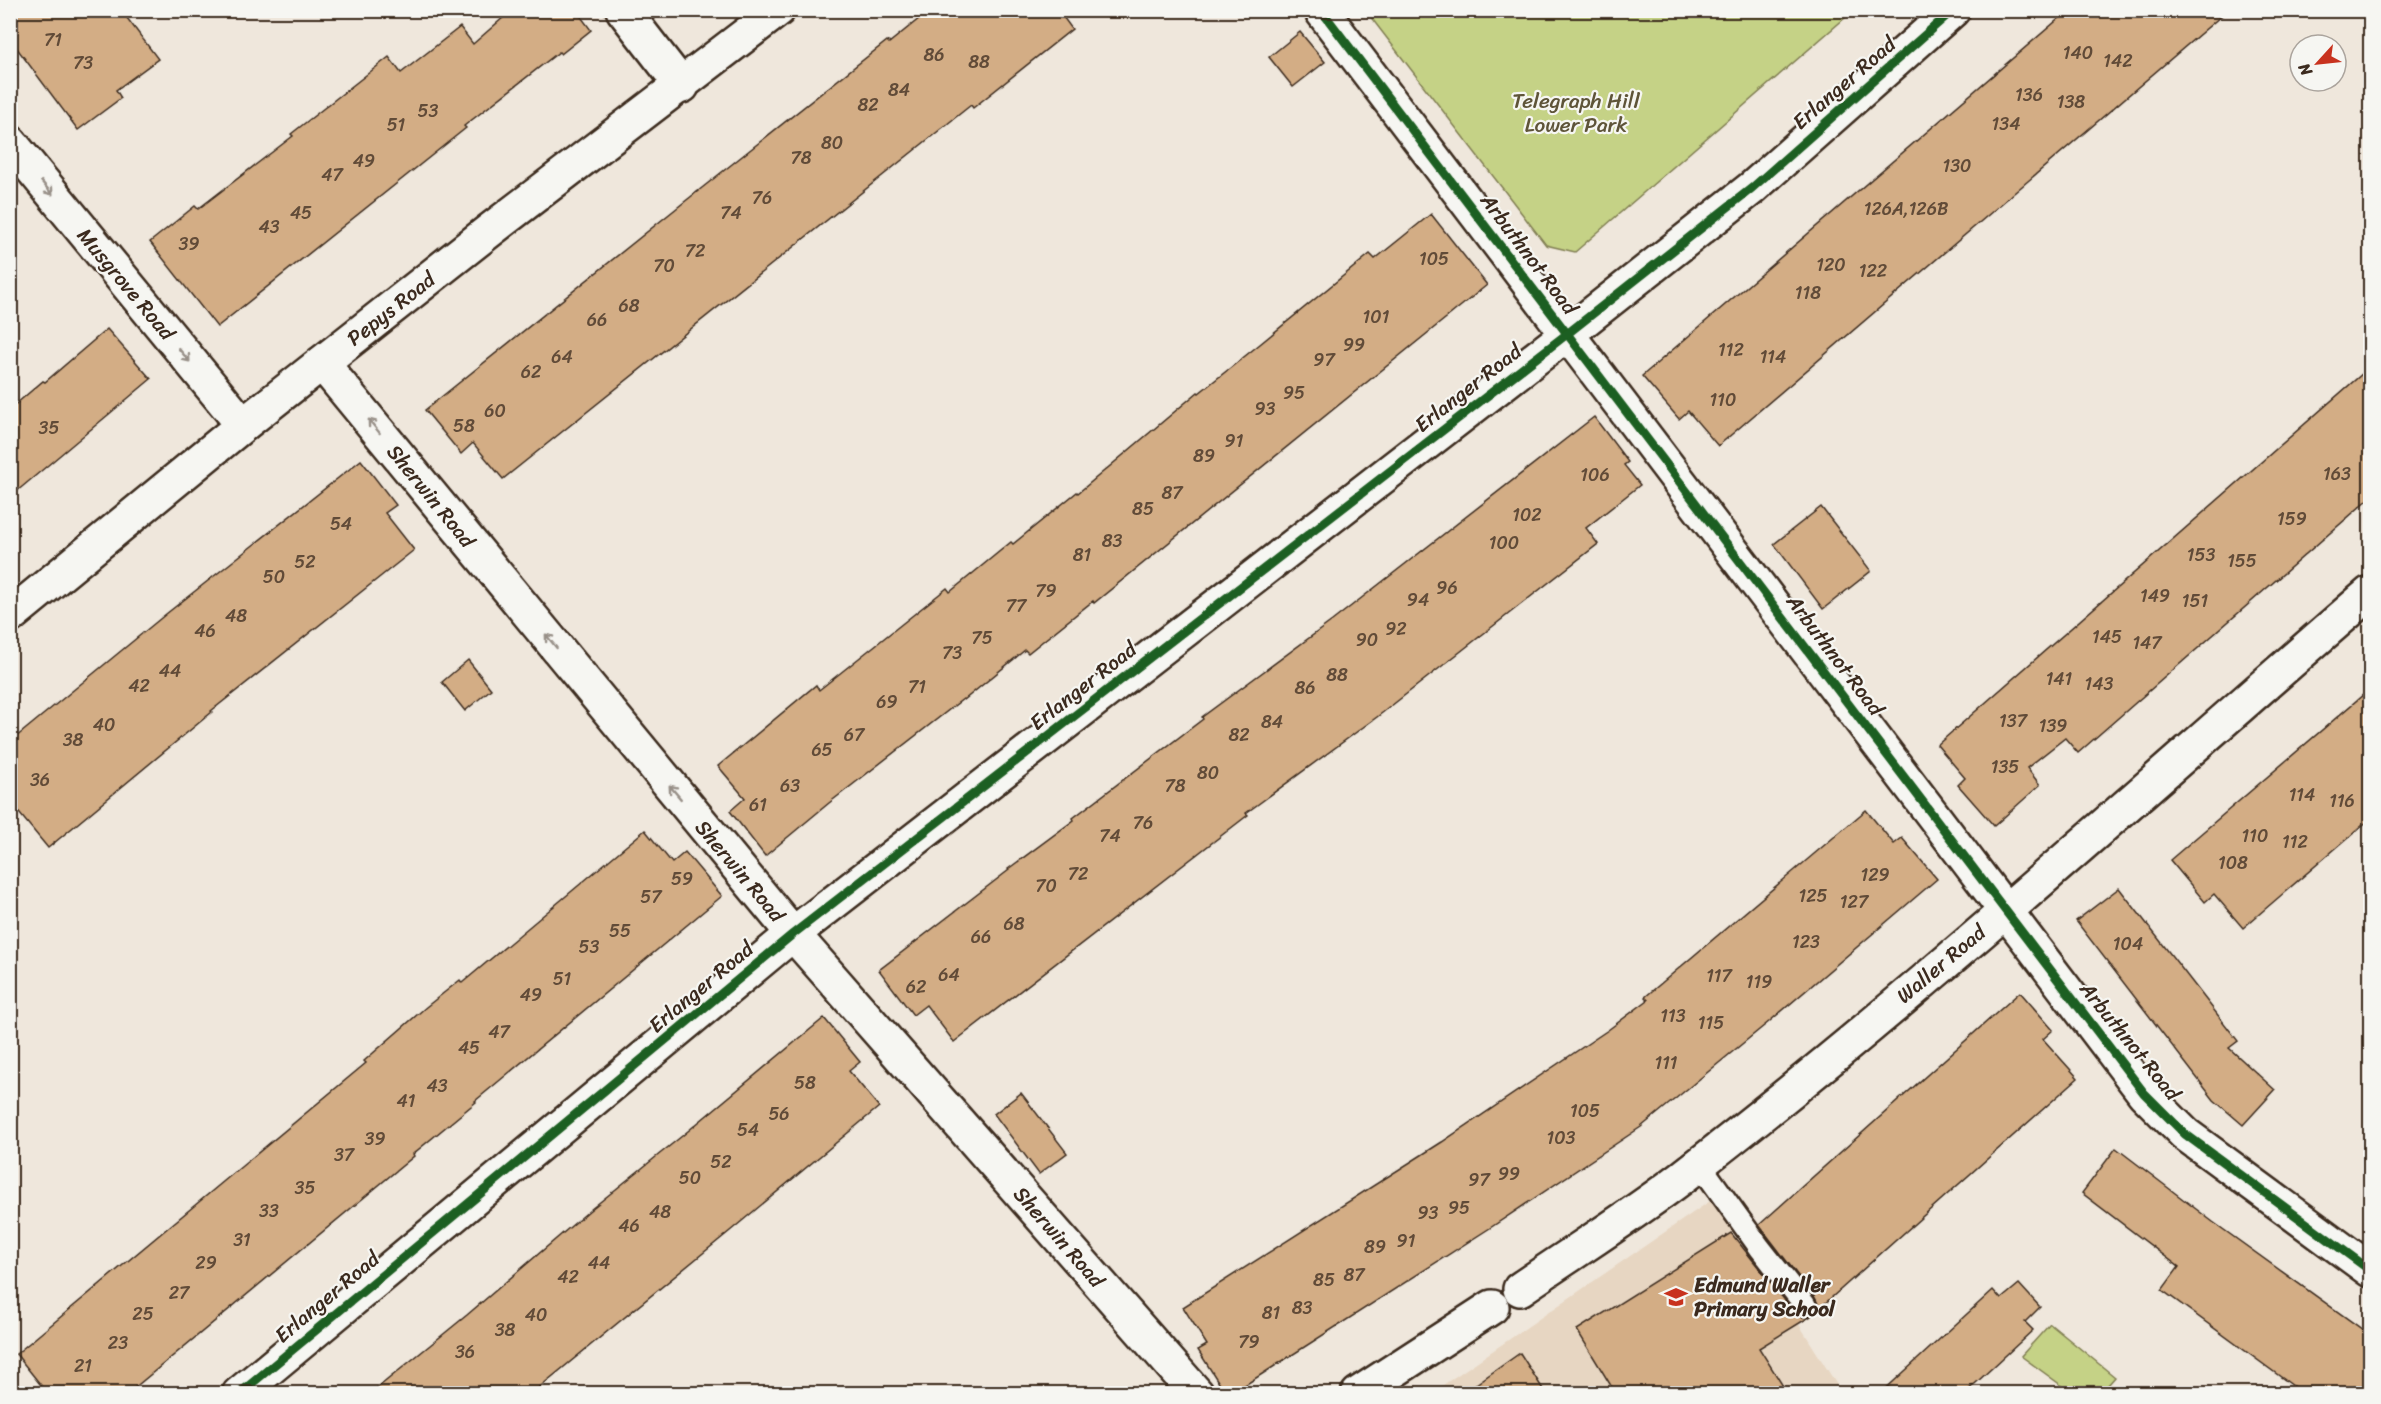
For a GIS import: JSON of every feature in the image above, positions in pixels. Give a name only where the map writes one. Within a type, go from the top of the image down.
[{"type":"street","points":[[623,10],[682,86]]},
{"type":"street","name":"Pepys Road","points":[[10,616],[243,426],[489,231],[682,86],[778,10]]},
{"type":"street","name":"Arbuthnot Road","points":[[1321,10],[2144,1093],[2185,1134],[2370,1270]]},
{"type":"street","name":"Erlanger Road","points":[[239,1394],[793,934],[1568,334],[1752,188],[1953,10]]},
{"type":"street","name":"Musgrove Road","points":[[10,142],[243,426]]},
{"type":"street","name":"Sherwin Road","points":[[322,363],[793,934],[1197,1394]]},
{"type":"street","name":"Waller Road","points":[[1520,1289],[1700,1163],[1798,1086],[2005,910],[2370,593]]},
{"type":"street","points":[[1358,1394],[1491,1306]]},
{"type":"lane","points":[[1700,1163],[1740,1221],[1805,1305]]},
{"type":"lane","points":[[1491,1306],[1520,1289]]},
{"type":"shaded area","name":"Edmund Waller Primary School","points":[[1710,1201],[1740,1230],[1842,1393],[1430,1394]]},
{"type":"green space","name":"Telegraph Hill Lower Park","points":[[1366,11],[1853,11],[1575,252],[1546,245]]},
{"type":"green space","points":[[2050,1324],[2115,1377],[2101,1393],[2072,1393],[2021,1356]]},
{"type":"building","points":[[10,10],[121,10],[158,59],[116,90],[121,98],[78,130],[10,39]]},
{"type":"building","points":[[512,10],[576,10],[591,30],[464,126],[466,128],[217,327],[150,242],[195,206],[198,209],[293,136],[291,134],[389,57],[401,73],[460,27],[473,44]]},
{"type":"building","points":[[930,10],[1058,10],[1072,29],[973,108],[971,105],[503,479],[473,443],[461,454],[425,410],[887,41],[889,43]]},
{"type":"building","points":[[2069,10],[2228,10],[1718,446],[1688,411],[1679,419],[1642,376]]},
{"type":"building","points":[[1300,32],[1325,62],[1293,87],[1269,57]]},
{"type":"building","points":[[1431,214],[1487,285],[1094,603],[1093,601],[1028,653],[1025,650],[765,856],[730,811],[745,798],[718,766],[816,685],[819,690],[947,588],[950,592],[1011,542],[1013,544],[1078,493],[1198,392],[1370,254],[1375,259]]},
{"type":"building","points":[[107,329],[151,379],[10,497],[10,409]]},
{"type":"building","points":[[2370,367],[2370,498],[2078,753],[2065,738],[2027,768],[2040,785],[1994,826],[1958,785],[1965,778],[1937,745]]},
{"type":"building","points":[[1594,417],[1628,462],[1624,465],[1640,485],[1586,528],[1598,544],[1377,717],[1246,813],[1248,815],[954,1042],[926,1005],[913,1015],[879,970],[1203,719],[1202,717],[1332,621]]},
{"type":"building","points":[[361,460],[396,505],[385,513],[414,550],[211,711],[48,848],[10,802],[10,742],[166,614]]},
{"type":"building","points":[[1821,507],[1871,571],[1823,609],[1774,544]]},
{"type":"building","points":[[468,660],[491,689],[465,711],[442,682]]},
{"type":"building","points":[[2370,689],[2370,819],[2243,928],[2214,894],[2205,902],[2170,860]]},
{"type":"building","points":[[1866,810],[1894,844],[1902,838],[1937,879],[1641,1127],[1490,1228],[1231,1394],[1226,1394],[1198,1350],[1207,1345],[1183,1307],[1442,1142],[1608,1030],[1648,1000],[1645,997]]},
{"type":"building","points":[[645,830],[672,863],[685,852],[722,896],[127,1394],[48,1394],[16,1354],[366,1063],[364,1061],[426,1007],[460,980],[462,983]]},
{"type":"building","points":[[2119,888],[2238,1041],[2229,1048],[2275,1090],[2243,1125],[2214,1100],[2076,921]]},
{"type":"building","points":[[2020,992],[2053,1030],[2043,1039],[2078,1078],[1813,1314],[1818,1304],[1815,1298],[1759,1225]]},
{"type":"building","points":[[824,1018],[860,1062],[849,1071],[879,1107],[730,1231],[531,1394],[370,1394],[590,1210]]},
{"type":"building","points":[[1021,1093],[1067,1153],[1039,1174],[994,1114]]},
{"type":"building","points":[[2116,1148],[2213,1222],[2370,1335],[2370,1394],[2304,1394],[2162,1290],[2179,1267],[2082,1193]]},
{"type":"building","points":[[1731,1233],[1795,1313],[1801,1317],[1811,1316],[1759,1348],[1788,1394],[1616,1394],[1577,1330]]},
{"type":"building","points":[[2019,1284],[2040,1307],[2025,1322],[2033,1330],[1964,1394],[1880,1394],[1993,1290],[2001,1299]]},
{"type":"building","points":[[1520,1353],[1546,1394],[1462,1394]]},
{"type":"cycle path","points":[[1321,10],[2144,1093],[2185,1134],[2370,1270]]},
{"type":"cycle path","points":[[239,1394],[793,934],[1752,188],[1953,10]]},
{"type":"place","name":"Edmund Waller Primary School","points":[[1676,1297]]}]
